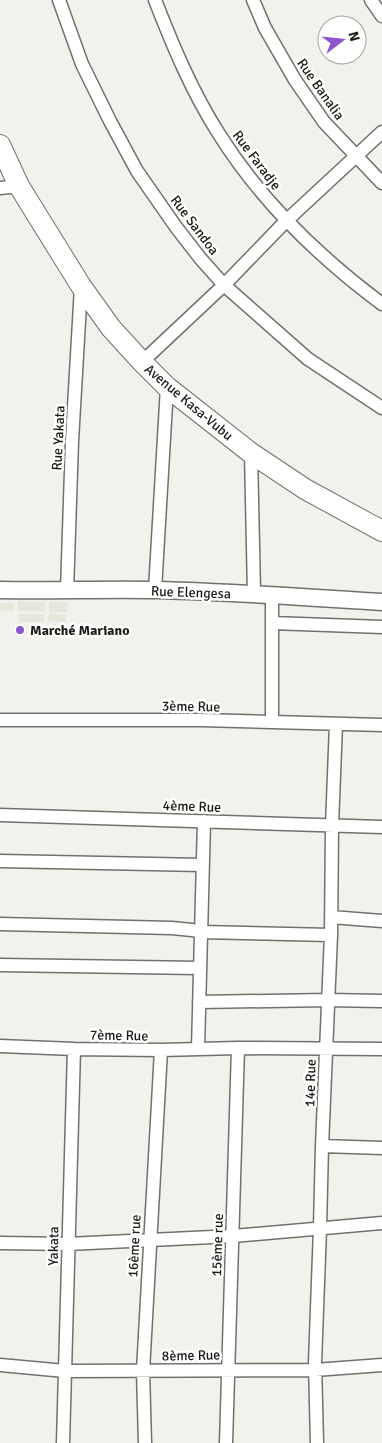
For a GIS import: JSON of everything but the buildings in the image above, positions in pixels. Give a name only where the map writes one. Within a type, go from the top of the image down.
[{"type":"main road","name":"Avenue Kasa-Vubu","points":[[0,145],[9,187],[111,328],[142,362],[167,387],[252,454],[305,489],[382,531]]},
{"type":"street","name":"Rue Sandoa","points":[[59,0],[82,64],[110,121],[137,171],[176,227],[224,286],[308,359],[382,408]]},
{"type":"street","name":"Rue Faradje","points":[[154,0],[184,72],[218,134],[250,178],[286,222],[357,286],[382,304]]},
{"type":"street","name":"Rue Banalia","points":[[253,0],[265,28],[295,80],[324,122],[382,183]]},
{"type":"street","points":[[371,0],[382,16]]},
{"type":"street","points":[[142,362],[224,286],[286,222],[382,132]]},
{"type":"street","name":"Rue Yakata","points":[[67,591],[72,441],[81,286]]},
{"type":"street","points":[[155,590],[167,387]]},
{"type":"street","points":[[252,454],[254,593]]},
{"type":"street","name":"Rue Elengesa","points":[[0,590],[155,590],[254,593],[382,602]]},
{"type":"street","points":[[272,594],[272,722]]},
{"type":"street","points":[[272,623],[382,627]]},
{"type":"street","name":"3ème Rue","points":[[0,720],[201,720],[382,725]]},
{"type":"street","name":"14e Rue","points":[[317,1443],[315,1370],[327,1000],[331,935],[332,826],[336,724]]},
{"type":"street","name":"4ème Rue","points":[[0,815],[382,828]]},
{"type":"street","points":[[198,1049],[204,821]]},
{"type":"street","points":[[0,861],[202,865]]},
{"type":"street","points":[[331,917],[382,920]]},
{"type":"street","points":[[0,924],[172,928],[201,932],[331,935]]},
{"type":"street","points":[[0,965],[199,968]]},
{"type":"street","points":[[199,1002],[382,1001]]},
{"type":"street","name":"7ème Rue","points":[[0,1046],[161,1050],[238,1048],[382,1049]]},
{"type":"street","name":"15ème rue","points":[[226,1443],[238,1048]]},
{"type":"street","name":"Yakata","points":[[63,1443],[74,1049]]},
{"type":"street","name":"16ème rue","points":[[145,1443],[143,1371],[161,1050]]},
{"type":"street","points":[[322,1146],[382,1148]]},
{"type":"street","points":[[0,1243],[68,1244],[233,1236],[382,1223]]},
{"type":"street","name":"8ème Rue","points":[[0,1365],[65,1371],[315,1370],[382,1366]]},
{"type":"shaded area","points":[[18,601],[45,602],[45,612],[18,611]]},
{"type":"shaded area","points":[[49,602],[68,602],[67,612],[49,612]]},
{"type":"shaded area","points":[[0,603],[14,603],[13,611],[0,610]]},
{"type":"shaded area","points":[[49,613],[67,615],[66,623],[48,621]]},
{"type":"shaded area","points":[[19,614],[44,614],[44,622],[19,622]]},
{"type":"place","name":"Marché Mariano","points":[[20,630]]}]
